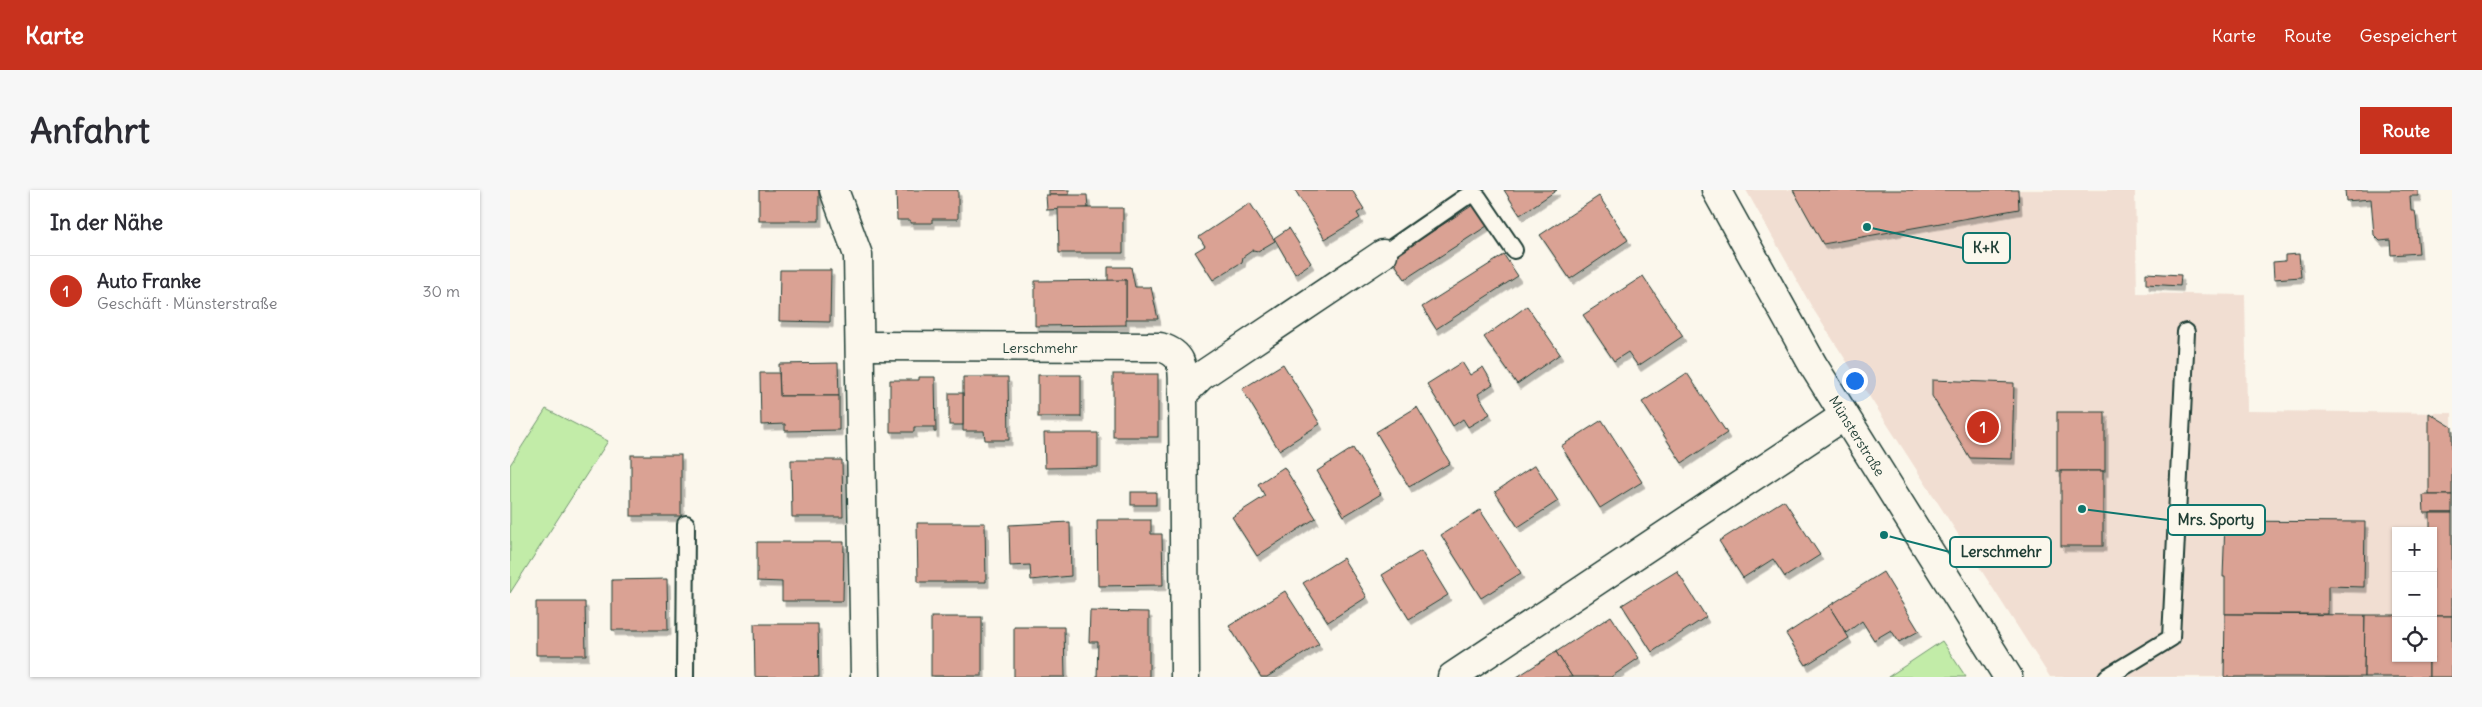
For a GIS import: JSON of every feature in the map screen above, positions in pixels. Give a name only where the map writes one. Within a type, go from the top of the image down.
[{"type":"street","points":[[834,190],[858,254],[865,677]]},
{"type":"street","name":"Münsterstraße","points":[[1716,190],[1804,350],[2008,677]]},
{"type":"street","points":[[1183,394],[1201,376],[1383,254]]},
{"type":"street","name":"Lerschmehr","points":[[860,346],[1160,347],[1171,350],[1178,356],[1182,365],[1183,394],[1185,677]]},
{"type":"street","points":[[1452,677],[1844,416]]},
{"type":"lane","points":[[1383,254],[1472,194],[1478,197],[1514,250]]},
{"type":"lane","points":[[2107,677],[2172,638],[2186,332]]},
{"type":"lane","points":[[685,677],[686,524]]},
{"type":"shaded area","points":[[1746,190],[2135,190],[2137,293],[2245,295],[2247,411],[2452,413],[2452,677],[2050,677],[1813,309]]},
{"type":"green space","points":[[546,409],[608,441],[510,593],[510,465]]},
{"type":"green space","points":[[1942,641],[1966,677],[1888,677]]},
{"type":"building","points":[[759,190],[819,190],[819,221],[759,221]]},
{"type":"building","points":[[896,190],[958,190],[958,219],[932,219],[932,223],[910,223],[910,220],[897,220]]},
{"type":"building","points":[[1049,190],[1069,190],[1069,195],[1049,195]]},
{"type":"building","points":[[1295,190],[1352,190],[1364,209],[1357,213],[1360,218],[1325,239]]},
{"type":"building","points":[[1504,190],[1557,190],[1520,215]]},
{"type":"building","points":[[1793,190],[2018,190],[2019,209],[1823,244]]},
{"type":"building","points":[[2345,190],[2418,190],[2418,196],[2410,196],[2411,211],[2415,211],[2416,216],[2419,253],[2391,255],[2390,240],[2380,241],[2374,235],[2371,199],[2346,201]]},
{"type":"building","points":[[1046,195],[1087,195],[1088,208],[1047,210]]},
{"type":"building","points":[[1599,196],[1628,240],[1570,279],[1540,235]]},
{"type":"building","points":[[1250,203],[1275,241],[1258,251],[1253,250],[1243,257],[1242,262],[1213,280],[1195,252],[1205,246],[1199,237]]},
{"type":"building","points":[[1473,205],[1487,226],[1405,279],[1391,258]]},
{"type":"building","points":[[1058,208],[1123,208],[1123,253],[1059,253]]},
{"type":"building","points":[[1289,228],[1311,263],[1295,274],[1274,238]]},
{"type":"building","points":[[2299,254],[2301,277],[2274,279],[2273,262],[2285,261],[2285,255]]},
{"type":"building","points":[[1504,255],[1518,276],[1436,329],[1422,307]]},
{"type":"building","points":[[1108,267],[1131,267],[1135,287],[1151,287],[1158,319],[1126,319],[1126,280],[1108,281]]},
{"type":"building","points":[[780,270],[831,270],[830,322],[779,321]]},
{"type":"building","points":[[2146,273],[2181,275],[2180,286],[2146,284]]},
{"type":"building","points":[[1643,276],[1683,336],[1638,366],[1628,352],[1614,361],[1583,315]]},
{"type":"building","points":[[1126,280],[1126,325],[1035,326],[1035,281]]},
{"type":"building","points":[[1527,306],[1560,354],[1517,384],[1484,337]]},
{"type":"building","points":[[1462,362],[1470,375],[1483,367],[1493,384],[1478,394],[1490,414],[1468,427],[1463,419],[1453,426],[1427,384]]},
{"type":"building","points":[[838,363],[839,396],[780,396],[779,364]]},
{"type":"building","points":[[1283,364],[1320,424],[1279,450],[1242,389]]},
{"type":"building","points":[[760,373],[779,373],[780,396],[839,396],[839,430],[785,431],[785,424],[761,425]]},
{"type":"building","points":[[1687,373],[1727,433],[1682,463],[1642,402]]},
{"type":"building","points":[[1113,374],[1158,374],[1158,437],[1113,437]]},
{"type":"building","points":[[1038,375],[1081,375],[1081,417],[1038,417]]},
{"type":"building","points":[[919,377],[935,377],[936,432],[934,432],[934,427],[914,427],[914,432],[890,432],[890,380],[919,380]]},
{"type":"building","points":[[963,377],[1008,377],[1009,440],[985,440],[984,431],[963,431]]},
{"type":"building","points":[[1932,380],[2014,383],[2012,459],[1970,458],[1932,396]]},
{"type":"building","points":[[949,393],[963,393],[963,425],[949,425]]},
{"type":"building","points":[[1417,407],[1450,463],[1409,487],[1376,432]]},
{"type":"building","points":[[2057,412],[2105,412],[2105,471],[2057,471]]},
{"type":"building","points":[[2429,413],[2452,427],[2452,495],[2429,495]]},
{"type":"building","points":[[1602,420],[1642,482],[1600,508],[1561,446]]},
{"type":"building","points":[[1044,433],[1098,433],[1098,467],[1045,468]]},
{"type":"building","points":[[1353,448],[1381,494],[1344,516],[1317,471]]},
{"type":"building","points":[[631,455],[681,455],[681,516],[631,516]]},
{"type":"building","points":[[791,460],[842,460],[843,517],[792,517]]},
{"type":"building","points":[[1535,465],[1558,501],[1518,527],[1495,492]]},
{"type":"building","points":[[1284,467],[1316,518],[1257,556],[1232,517],[1265,496],[1258,484]]},
{"type":"building","points":[[2061,471],[2103,471],[2103,546],[2061,546]]},
{"type":"building","points":[[1131,492],[1156,492],[1156,505],[1131,505]]},
{"type":"building","points":[[2423,495],[2452,495],[2452,513],[2424,513]]},
{"type":"building","points":[[1784,500],[1820,555],[1785,577],[1773,559],[1743,578],[1719,541]]},
{"type":"building","points":[[1480,510],[1521,573],[1481,598],[1441,535]]},
{"type":"building","points":[[2430,513],[2452,513],[2452,616],[2437,616],[2437,527],[2430,527]]},
{"type":"building","points":[[1097,520],[1151,520],[1151,534],[1162,534],[1163,585],[1098,586]]},
{"type":"building","points":[[2225,521],[2365,522],[2364,587],[2328,586],[2328,614],[2225,614],[2225,577],[2223,577]]},
{"type":"building","points":[[1070,522],[1071,576],[1031,580],[1030,565],[1010,566],[1009,525]]},
{"type":"building","points":[[917,523],[985,523],[986,582],[918,582]]},
{"type":"building","points":[[757,542],[844,542],[843,601],[782,601],[782,582],[757,581]]},
{"type":"building","points":[[1421,551],[1448,595],[1409,619],[1382,575]]},
{"type":"building","points":[[1343,558],[1367,597],[1328,622],[1303,583]]},
{"type":"building","points":[[1677,571],[1706,617],[1652,652],[1622,605]]},
{"type":"building","points":[[1883,572],[1919,631],[1899,642],[1891,630],[1874,640],[1862,621],[1846,633],[1829,606]]},
{"type":"building","points":[[667,579],[668,630],[612,630],[612,580]]},
{"type":"building","points":[[1285,591],[1319,644],[1267,677],[1261,677],[1229,626]]},
{"type":"building","points":[[536,602],[585,602],[586,655],[536,655]]},
{"type":"building","points":[[1829,606],[1849,638],[1806,665],[1786,634]]},
{"type":"building","points":[[1090,611],[1149,612],[1149,677],[1097,677],[1098,642],[1089,642]]},
{"type":"building","points":[[2225,614],[2365,615],[2364,677],[2224,677]]},
{"type":"building","points":[[2365,615],[2392,615],[2392,662],[2429,662],[2429,677],[2364,677]]},
{"type":"building","points":[[1611,616],[1639,658],[1611,677],[1572,677],[1556,652]]},
{"type":"building","points":[[2437,616],[2452,616],[2452,677],[2429,677],[2429,662],[2437,662]]},
{"type":"building","points":[[931,617],[982,617],[982,676],[931,676]]},
{"type":"building","points":[[754,624],[818,624],[819,677],[755,677]]},
{"type":"building","points":[[1014,627],[1064,627],[1065,677],[1014,677]]},
{"type":"building","points":[[1556,652],[1572,677],[1517,677]]},
{"type":"place","name":"K+K","points":[[1867,227]]},
{"type":"place","name":"Auto Franke","points":[[1983,427]]},
{"type":"place","name":"Mrs. Sporty","points":[[2082,509]]},
{"type":"place","name":"Lerschmehr","points":[[1884,535]]}]
